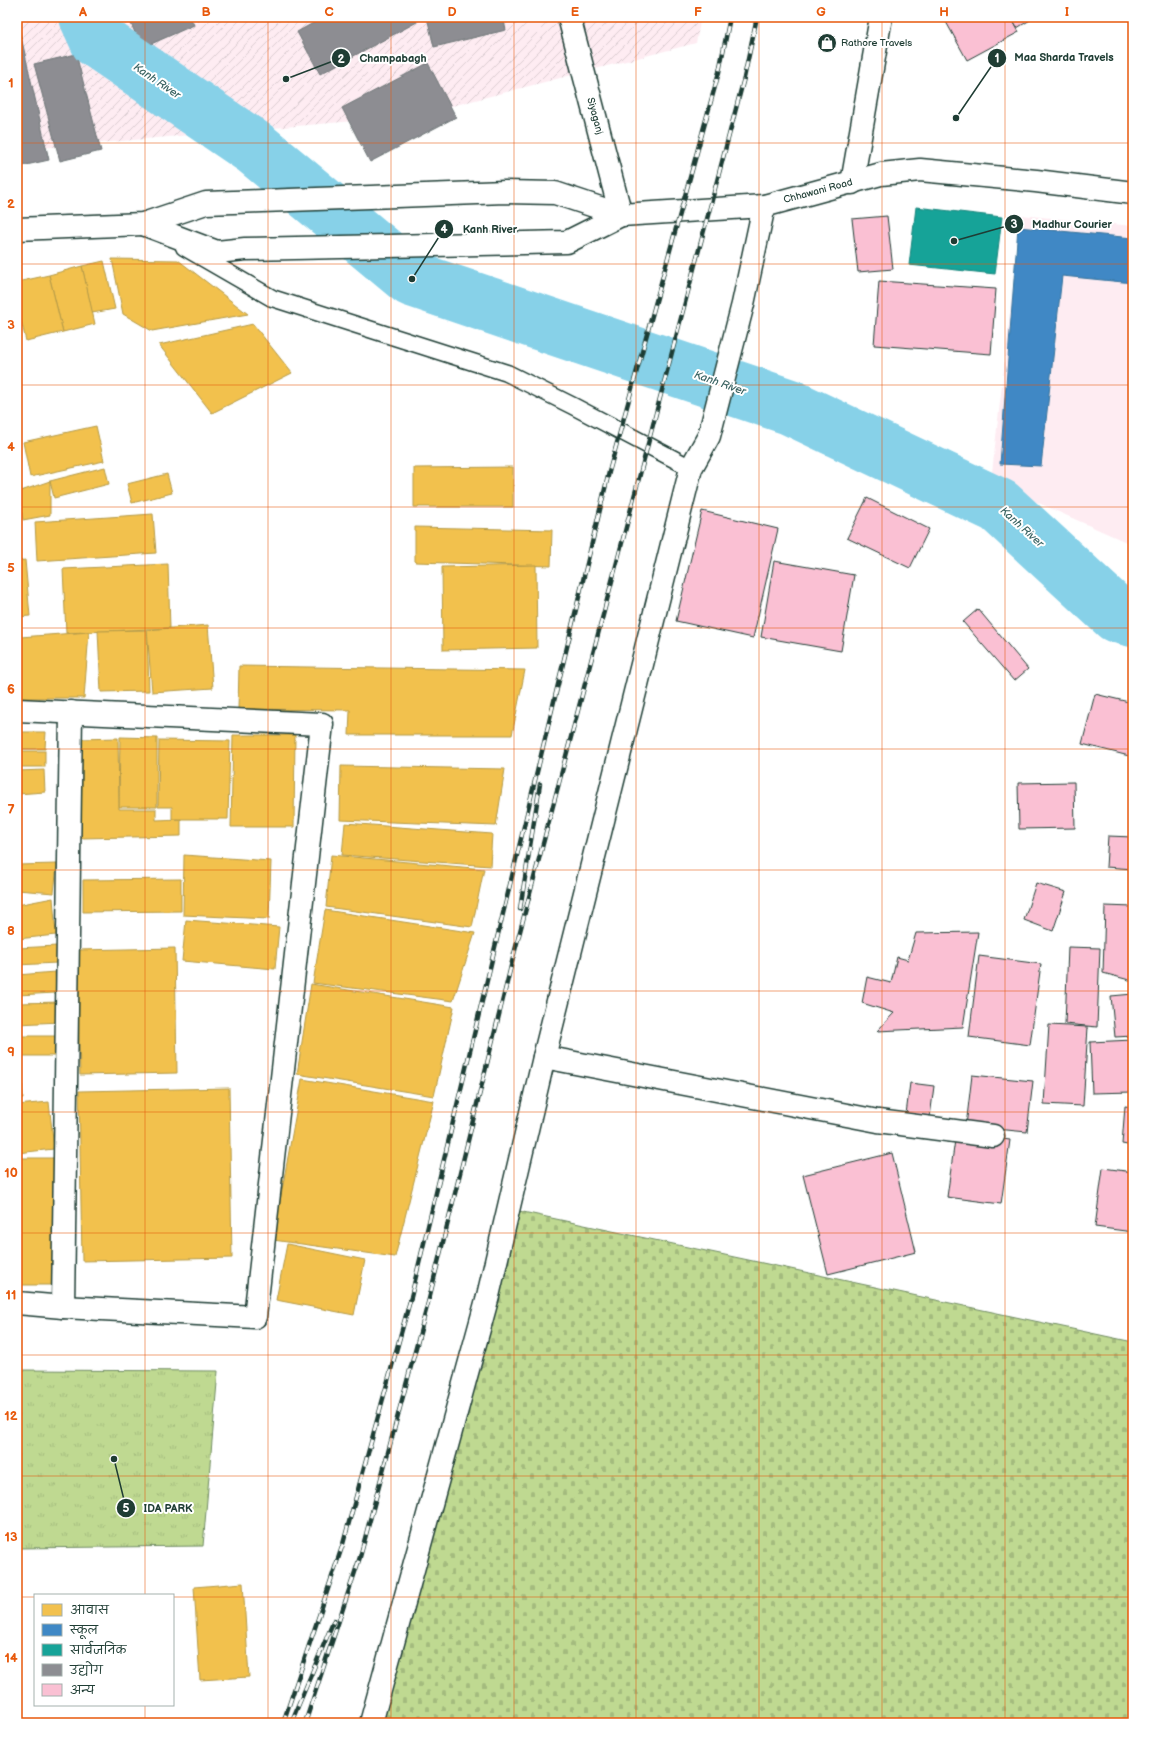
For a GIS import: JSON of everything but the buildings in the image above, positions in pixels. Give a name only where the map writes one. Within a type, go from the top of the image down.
[{"type":"street","name":"Siyaganj","points":[[570,17],[622,215]]},
{"type":"street","points":[[852,183],[881,17]]},
{"type":"street","name":"Chhawani Road","points":[[143,224],[206,203],[506,192],[555,193],[622,215],[764,206],[881,174],[920,170],[1036,181],[1133,193]]},
{"type":"street","points":[[371,1723],[488,1296],[544,1057],[691,468],[709,436],[743,304],[764,206]]},
{"type":"street","points":[[17,228],[143,224],[218,252],[245,249],[566,242],[622,215]]},
{"type":"street","points":[[17,710],[322,724],[255,1317],[63,1307],[17,1303]]},
{"type":"street","points":[[63,1307],[71,712]]},
{"type":"street","points":[[544,1057],[878,1121],[993,1136]]},
{"type":"lane","points":[[143,224],[272,298],[507,373],[691,468]]},
{"type":"shaded area","points":[[17,17],[701,17],[696,43],[413,116],[17,150]]},
{"type":"shaded area","points":[[1021,215],[1133,226],[1133,545],[991,482]]},
{"type":"green space","points":[[509,1209],[1133,1342],[1133,1723],[371,1723]]},
{"type":"green space","points":[[17,1370],[218,1371],[203,1546],[17,1548]]},
{"type":"waterway","name":"Kanh River","points":[[87,17],[98,41],[256,149],[412,279],[790,407],[999,506],[1117,615],[1133,619]]},
{"type":"railway","points":[[283,1723],[343,1544],[411,1297],[609,472],[719,72],[730,17]]},
{"type":"railway","points":[[305,1723],[360,1557],[429,1299],[513,958],[744,78],[757,17]]},
{"type":"railway","points":[[520,909],[540,784]]},
{"type":"railway","points":[[291,1723],[334,1620]]},
{"type":"place","name":"Rathore Travels","points":[[827,43]]},
{"type":"place","name":"Champabagh","points":[[286,79]]},
{"type":"place","name":"Maa Sharda Travels","points":[[956,118]]},
{"type":"place","name":"Madhur Courier","points":[[954,241]]},
{"type":"place","name":"Kanh River","points":[[412,279]]},
{"type":"place","name":"IDA PARK","points":[[114,1459]]}]
